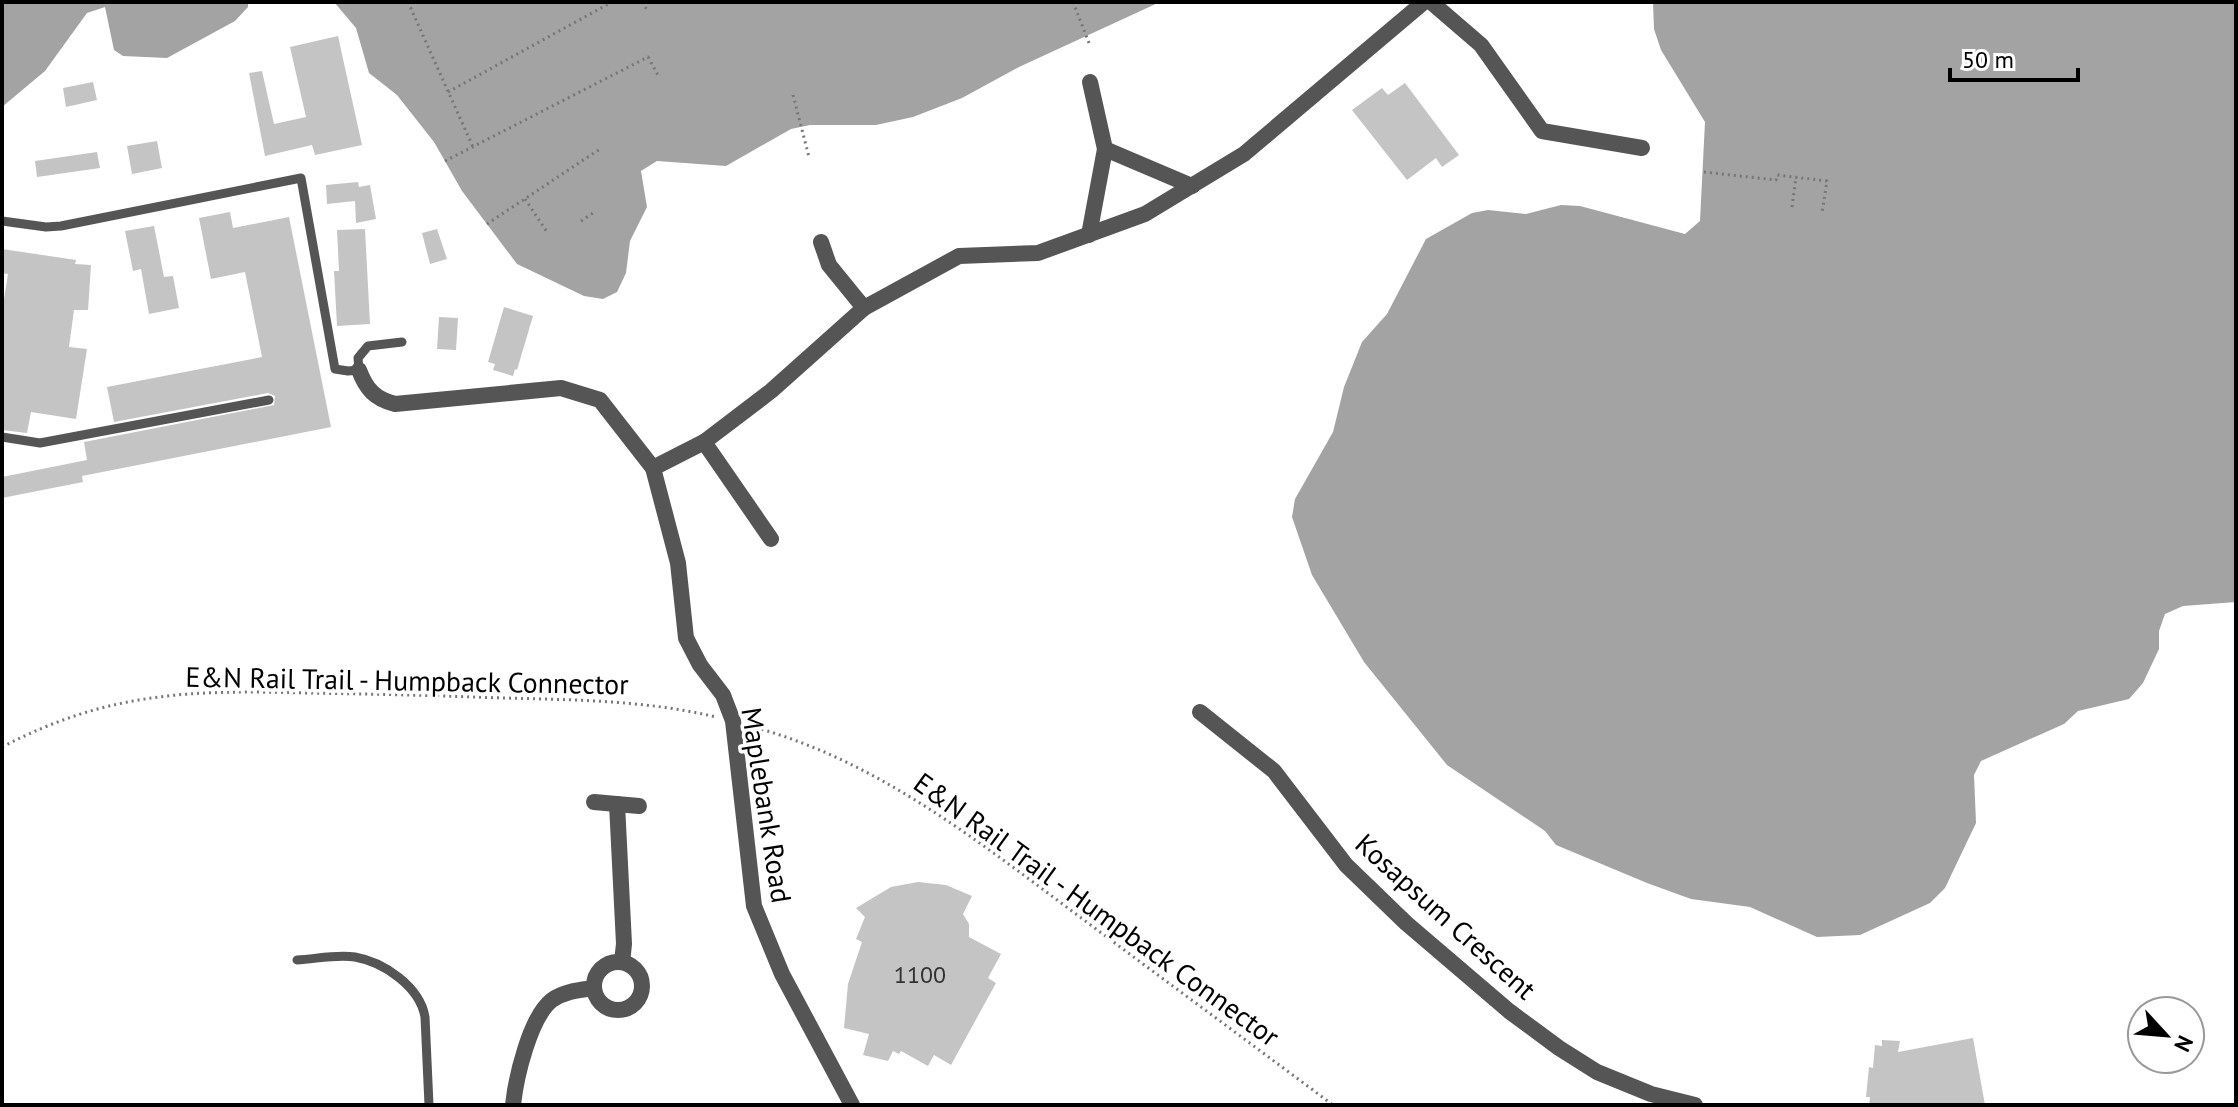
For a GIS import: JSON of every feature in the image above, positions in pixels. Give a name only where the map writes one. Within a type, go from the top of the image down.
[{"type":"street","points":[[653,468],[704,442],[792,375],[864,308],[959,256],[1038,253],[1145,214],[1192,186],[1244,154],[1424,2]]},
{"type":"street","points":[[1431,2],[1481,45],[1542,131],[1642,148]]},
{"type":"street","points":[[1089,235],[1105,149],[1090,82]]},
{"type":"street","points":[[1105,149],[1192,186]]},
{"type":"street","points":[[821,242],[829,265],[864,308]]},
{"type":"street","name":"Maplebank Road","points":[[359,370],[369,391],[385,402],[395,404],[561,388],[600,400],[653,468],[678,563],[686,638],[700,665],[723,695],[733,721],[754,906],[782,974],[852,1105]]},
{"type":"street","points":[[704,442],[771,539]]},
{"type":"street","name":"Kosapsum Crescent","points":[[1200,712],[1274,771],[1346,865],[1406,923],[1498,1002],[1559,1048],[1649,1100],[1695,1105]]},
{"type":"street","points":[[594,802],[639,806]]},
{"type":"street","points":[[617,804],[624,944],[622,962]]},
{"type":"street","points":[[622,962],[635,969],[641,977],[642,992],[629,1007],[614,1010],[601,1002],[594,988],[597,974],[603,967],[622,962]]},
{"type":"street","points":[[513,1105],[521,1065],[541,1013],[560,995],[594,988]]},
{"type":"lane","points":[[2,221],[61,226],[301,178],[335,369],[359,370],[358,358],[368,346],[402,342]]},
{"type":"lane","points":[[2,437],[40,443],[269,400]]},
{"type":"lane","points":[[297,960],[353,957],[368,960],[405,983],[415,993],[423,1005],[425,1017],[429,1105]]},
{"type":"path","points":[[416,2],[409,4],[473,147]]},
{"type":"path","points":[[448,92],[612,2]]},
{"type":"path","points":[[642,2],[647,10]]},
{"type":"path","points":[[1073,2],[1089,43]]},
{"type":"path","points":[[445,161],[648,57],[658,75]]},
{"type":"path","points":[[793,95],[809,157]]},
{"type":"path","points":[[487,224],[600,149]]},
{"type":"path","points":[[1704,172],[1776,180],[1777,175],[1827,181],[1822,213]]},
{"type":"path","points":[[1792,207],[1796,177]]},
{"type":"path","points":[[525,199],[547,232]]},
{"type":"path","points":[[581,221],[596,211]]},
{"type":"path","name":"E&N Rail Trail - Humpback Connector","points":[[2,747],[49,724],[113,704],[204,691],[605,702],[676,709],[723,719]]},
{"type":"path","name":"E&N Rail Trail - Humpback Connector","points":[[741,724],[809,746],[909,795],[1004,860],[1333,1105]]},
{"type":"shaded area","points":[[2,2],[248,2],[248,7],[235,21],[167,58],[123,56],[114,50],[105,7],[87,13],[45,71],[2,107]]},
{"type":"shaded area","points":[[334,2],[1160,2],[1019,67],[962,98],[913,117],[876,125],[810,125],[791,129],[726,166],[657,161],[641,171],[647,207],[630,241],[626,273],[617,292],[603,299],[584,296],[517,264],[462,191],[434,142],[397,95],[369,73],[356,28]]},
{"type":"shaded area","points":[[1653,2],[2236,2],[2236,602],[2183,606],[2165,614],[2159,631],[2159,649],[2143,683],[2129,699],[2078,711],[2064,724],[1981,761],[1974,775],[1976,823],[1945,888],[1930,903],[1860,935],[1817,937],[1750,907],[1691,899],[1647,883],[1556,845],[1545,831],[1447,765],[1364,662],[1312,575],[1292,517],[1295,499],[1333,432],[1344,387],[1362,342],[1387,314],[1426,239],[1472,213],[1488,210],[1526,214],[1561,205],[1580,206],[1685,234],[1700,221],[1705,122],[1661,50],[1654,29]]},
{"type":"building","points":[[338,36],[362,145],[315,155],[312,145],[265,156],[249,73],[262,71],[274,124],[306,117],[290,47]]},
{"type":"building","points":[[93,82],[97,100],[66,107],[63,88]]},
{"type":"building","points":[[1405,83],[1459,155],[1442,167],[1436,158],[1407,180],[1352,110],[1382,88],[1388,95]]},
{"type":"building","points":[[157,141],[162,168],[132,174],[127,146]]},
{"type":"building","points":[[97,152],[100,168],[37,177],[35,161]]},
{"type":"building","points":[[358,182],[359,187],[370,185],[376,219],[356,223],[355,201],[327,204],[326,185]]},
{"type":"building","points":[[230,212],[233,228],[289,217],[331,427],[82,476],[83,482],[2,498],[2,477],[87,460],[84,442],[274,405],[275,396],[268,393],[114,422],[107,387],[262,357],[245,272],[211,279],[199,218]]},
{"type":"building","points":[[154,226],[164,277],[173,276],[179,308],[149,314],[141,269],[133,271],[125,231]]},
{"type":"building","points":[[365,229],[370,324],[337,326],[334,271],[339,271],[337,230]]},
{"type":"building","points":[[437,229],[447,259],[430,264],[422,233]]},
{"type":"building","points":[[2,249],[91,265],[88,310],[74,310],[69,347],[87,349],[76,419],[31,412],[27,433],[2,430],[2,312],[8,274],[2,273]]},
{"type":"building","points":[[504,307],[533,316],[513,376],[493,370],[495,364],[488,362]]},
{"type":"building","points":[[439,317],[458,318],[456,350],[437,349]]},
{"type":"building","points":[[918,882],[946,885],[972,896],[963,914],[969,924],[969,937],[1001,954],[988,978],[996,983],[951,1065],[934,1055],[928,1066],[901,1051],[899,1054],[893,1051],[888,1061],[863,1055],[869,1034],[844,1028],[848,984],[862,942],[856,939],[865,917],[856,908],[891,887]]},
{"type":"building","points":[[1973,1038],[1985,1105],[1869,1105],[1870,1097],[1866,1097],[1869,1067],[1873,1068],[1875,1045],[1882,1046],[1882,1040],[1900,1041],[1898,1052]]}]
